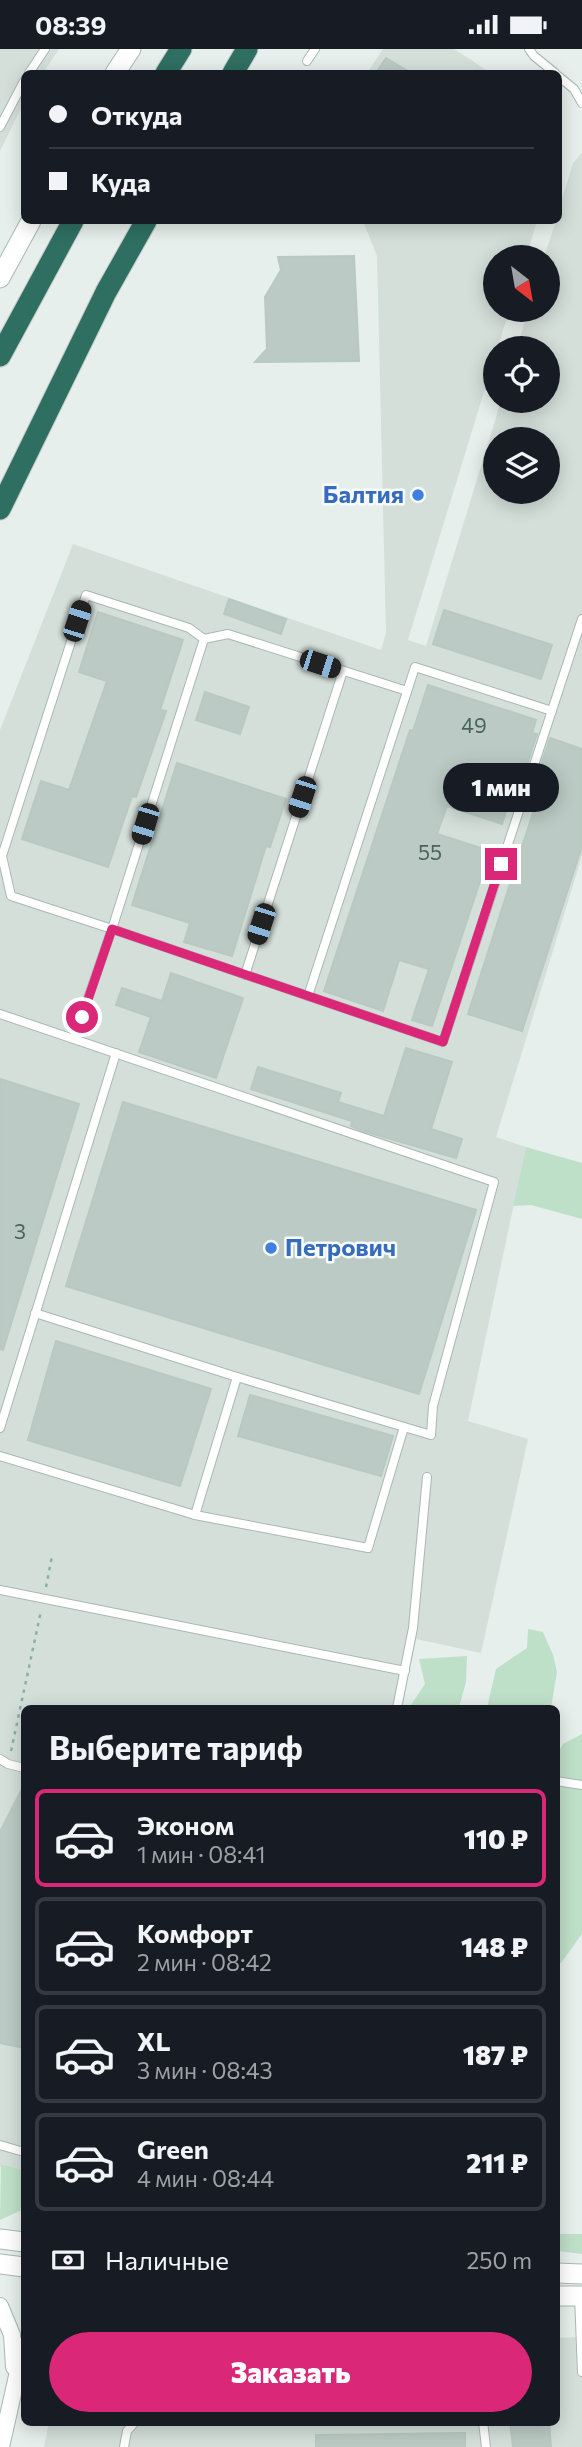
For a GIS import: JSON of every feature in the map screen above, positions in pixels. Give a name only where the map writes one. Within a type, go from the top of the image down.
[{"type":"highway","points":[[168,70],[181,49]]},
{"type":"highway","points":[[235,70],[247,49]]},
{"type":"highway","points":[[0,356],[71,224]]},
{"type":"highway","points":[[0,509],[106,292],[144,224]]},
{"type":"street","points":[[117,70],[131,49]]},
{"type":"street","points":[[0,278],[29,224]]},
{"type":"street","points":[[0,2239],[21,2242]]},
{"type":"street","points":[[0,2265],[21,2267]]},
{"type":"street","points":[[560,2273],[582,2274]]},
{"type":"street","points":[[560,2296],[580,2296]]},
{"type":"street","points":[[0,2306],[12,2335],[15,2384]]},
{"type":"street","points":[[1,2447],[21,2358]]},
{"type":"street","points":[[15,2384],[21,2375]]},
{"type":"lane","points":[[31,70],[46,49]]},
{"type":"lane","points":[[307,61],[314,49]]},
{"type":"lane","points":[[529,49],[550,70]]},
{"type":"lane","points":[[562,80],[574,89],[582,103]]},
{"type":"lane","points":[[0,127],[21,87]]},
{"type":"lane","points":[[407,691],[228,634],[204,639],[189,628],[86,595],[2,856],[10,896],[443,1042],[582,619]]},
{"type":"lane","points":[[74,1039],[112,929],[204,639]]},
{"type":"lane","points":[[308,996],[415,667],[552,711]]},
{"type":"lane","points":[[245,975],[343,671]]},
{"type":"lane","points":[[0,1014],[494,1182],[433,1406],[431,1435],[35,1314]]},
{"type":"lane","points":[[0,1428],[116,1053]]},
{"type":"lane","points":[[195,1515],[237,1377]]},
{"type":"lane","points":[[0,1456],[195,1515],[368,1548],[404,1427]]},
{"type":"lane","points":[[398,1705],[413,1628],[427,1476]]},
{"type":"lane","points":[[0,1590],[405,1671]]},
{"type":"lane","points":[[4,1762],[21,1767]]},
{"type":"lane","points":[[560,1782],[582,1786]]},
{"type":"lane","points":[[0,2145],[21,2151]]},
{"type":"lane","points":[[580,2296],[582,2372]]},
{"type":"lane","points":[[124,2447],[127,2431],[131,2426]]},
{"type":"lane","points":[[483,2426],[486,2447]]},
{"type":"path","points":[[4,1762],[52,1556]]},
{"type":"shaded area","points":[[0,49],[59,49],[45,70],[21,70],[21,108],[0,151]]},
{"type":"shaded area","points":[[383,49],[454,49],[486,70],[369,70]]},
{"type":"shaded area","points":[[582,153],[582,856],[496,1137],[526,1147],[468,1421],[528,1439],[481,1653],[416,1639],[403,1705],[21,1705],[21,2169],[2,2164],[0,2168],[0,730],[73,544],[381,650],[386,633],[377,256],[364,224],[536,224],[530,245],[483,245],[483,322],[506,322],[501,336],[483,336],[483,395],[408,640],[426,646],[483,460],[483,504],[560,504],[560,427],[493,427],[497,413],[560,413],[560,336],[520,336],[525,322],[560,322],[560,245],[548,245],[555,224],[562,224],[562,199],[573,163]]},
{"type":"shaded area","points":[[582,2337],[582,2447],[44,2447],[48,2426],[560,2426],[560,2338]]},
{"type":"green space","points":[[526,1147],[582,1163],[582,1219],[531,1205],[513,1206]]},
{"type":"green space","points":[[528,1629],[543,1632],[557,1672],[552,1705],[488,1705],[496,1669],[527,1648]]},
{"type":"green space","points":[[467,1656],[466,1682],[460,1705],[411,1705],[425,1684],[419,1659]]},
{"type":"green space","points":[[582,1734],[582,1934],[560,1963],[560,1749],[563,1744]]},
{"type":"green space","points":[[1,2164],[21,2169],[21,2210],[0,2220]]},
{"type":"green space","points":[[560,2234],[582,2234],[582,2254],[560,2251]]},
{"type":"building","points":[[386,58],[406,70],[378,70]]},
{"type":"building","points":[[354,256],[359,361],[255,362],[267,349],[265,297],[281,270],[278,257]]},
{"type":"building","points":[[229,599],[286,619],[281,634],[224,614]]},
{"type":"building","points":[[444,610],[552,645],[541,679],[433,644]]},
{"type":"building","points":[[98,612],[183,640],[160,710],[166,711],[136,797],[132,796],[108,867],[22,839],[41,781],[69,790],[107,681],[79,672]]},
{"type":"building","points":[[428,685],[536,720],[532,733],[537,734],[521,782],[516,780],[502,824],[447,806],[437,834],[490,851],[432,1026],[412,1020],[429,969],[399,960],[383,1011],[324,991],[410,730],[413,731]]},
{"type":"building","points":[[205,692],[249,707],[240,734],[196,720]]},
{"type":"building","points":[[550,738],[582,749],[582,846],[522,1031],[468,1014],[541,788],[534,786]]},
{"type":"building","points":[[177,763],[286,799],[270,847],[266,846],[232,956],[184,942],[190,923],[132,905]]},
{"type":"building","points":[[171,973],[243,998],[216,1078],[139,1052],[151,1017],[116,1005],[122,988],[162,1001]]},
{"type":"building","points":[[406,1048],[452,1062],[431,1129],[462,1139],[456,1158],[363,1131],[351,1126],[352,1121],[251,1089],[258,1067],[341,1093],[338,1102],[384,1116]]},
{"type":"building","points":[[0,1079],[79,1104],[3,1350],[0,1349]]},
{"type":"building","name":"Петрович","points":[[123,1102],[476,1210],[419,1394],[66,1286]]},
{"type":"building","points":[[56,1341],[211,1389],[180,1486],[28,1440]]},
{"type":"building","points":[[250,1395],[393,1436],[381,1476],[238,1436]]},
{"type":"building","points":[[21,1791],[21,2047],[0,2043],[0,1832]]},
{"type":"building","points":[[510,2426],[549,2426],[551,2447],[513,2447]]},
{"type":"building","points":[[465,2433],[465,2447],[316,2447],[316,2435]]},
{"type":"place","name":"Балтия","points":[[418,495]]},
{"type":"place","name":"Петрович","points":[[271,1248]]},
{"type":"route","points":[[82,1017],[112,929],[443,1042],[501,864]]}]
